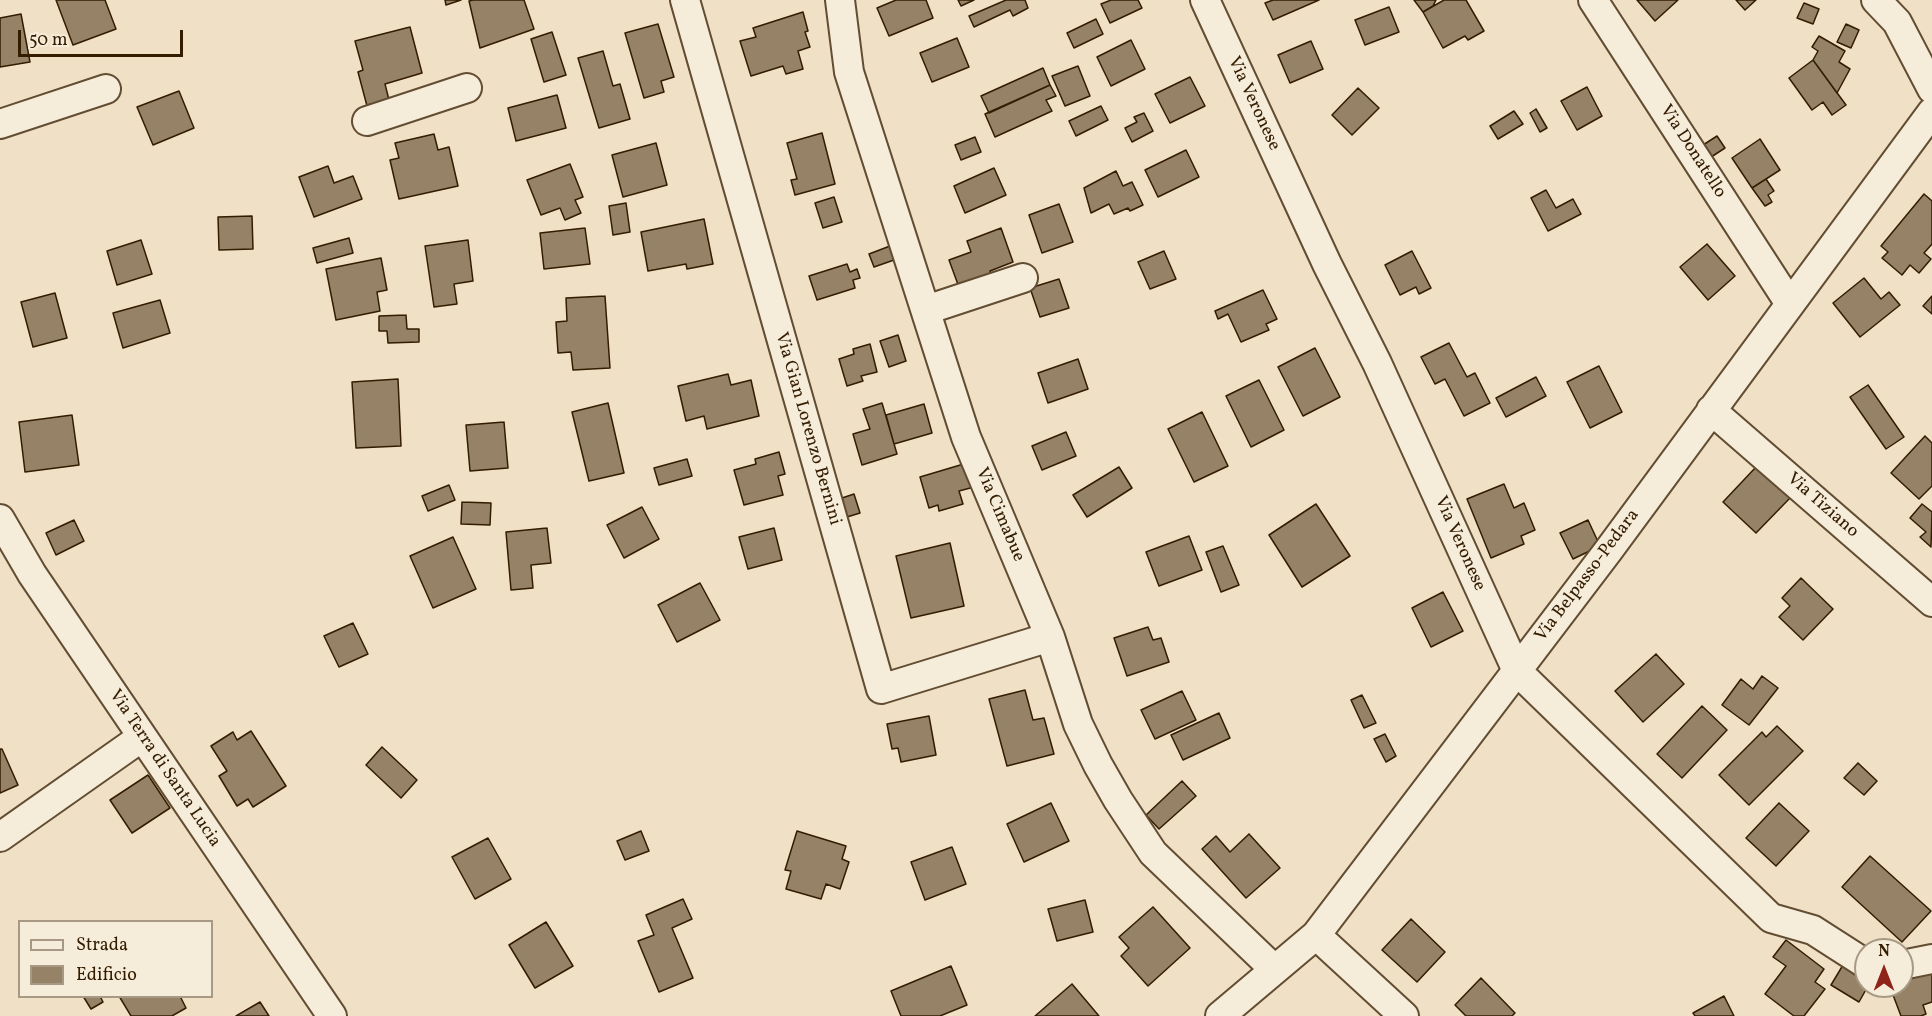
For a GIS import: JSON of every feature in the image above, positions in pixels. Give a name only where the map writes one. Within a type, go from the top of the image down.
[{"type":"street","name":"Via Gian Lorenzo Bernini","points":[[685,0],[881,689],[1050,637]]},
{"type":"street","name":"Via Cimabue","points":[[840,0],[849,72],[966,437],[1050,637],[1078,724],[1118,800],[1153,854],[1274,969]]},
{"type":"street","name":"Via Veronese","points":[[1205,0],[1322,253],[1377,363],[1516,670],[1771,918],[1813,930],[1854,956]]},
{"type":"street","name":"Via Donatello","points":[[1593,0],[1790,304]]},
{"type":"street","points":[[1876,0],[1897,22],[1932,89]]},
{"type":"street","points":[[367,121],[467,88]]},
{"type":"street","points":[[0,124],[106,89]]},
{"type":"street","name":"Via Belpasso-Pedara","points":[[1220,1016],[1316,935],[1608,551],[1932,112]]},
{"type":"street","points":[[926,310],[1023,278]]},
{"type":"street","name":"Via Tiziano","points":[[1711,410],[1932,602]]},
{"type":"street","name":"Via Terra di Santa Lucia","points":[[0,519],[32,574],[332,1016]]},
{"type":"street","points":[[0,837],[142,737]]},
{"type":"street","points":[[1316,935],[1404,1016]]},
{"type":"street","points":[[1914,963],[1932,959]]},
{"type":"building","points":[[56,0],[105,0],[116,29],[73,45]]},
{"type":"building","points":[[445,0],[461,0],[446,5]]},
{"type":"building","points":[[524,0],[534,29],[480,48],[469,1]]},
{"type":"building","points":[[896,0],[926,0],[933,18],[889,36],[877,8]]},
{"type":"building","points":[[958,0],[974,0],[961,6]]},
{"type":"building","points":[[1006,0],[1025,0],[1028,8],[1013,16],[1010,10],[974,27],[969,16]]},
{"type":"building","points":[[1111,0],[1138,0],[1142,8],[1110,23],[1101,4]]},
{"type":"building","points":[[1273,0],[1319,0],[1273,20],[1265,3]]},
{"type":"building","points":[[1414,0],[1436,0],[1433,6],[1423,12]]},
{"type":"building","points":[[1444,0],[1466,0],[1484,31],[1468,40],[1465,36],[1443,48],[1423,12]]},
{"type":"building","points":[[1637,0],[1678,0],[1655,21]]},
{"type":"building","points":[[1736,0],[1756,0],[1745,10]]},
{"type":"building","points":[[1804,3],[1819,9],[1813,24],[1797,18]]},
{"type":"building","points":[[1389,7],[1399,32],[1365,45],[1355,20]]},
{"type":"building","points":[[803,12],[808,31],[805,32],[810,47],[798,51],[803,69],[786,74],[783,66],[751,76],[740,41],[756,37],[753,28]]},
{"type":"building","points":[[21,14],[30,62],[0,67],[0,18]]},
{"type":"building","points":[[1096,19],[1103,34],[1074,48],[1067,33]]},
{"type":"building","points":[[658,24],[674,77],[661,81],[664,92],[644,98],[625,33]]},
{"type":"building","points":[[1846,24],[1859,30],[1851,48],[1837,42]]},
{"type":"building","points":[[410,27],[422,73],[385,84],[389,100],[367,106],[358,72],[363,70],[355,41]]},
{"type":"building","points":[[552,32],[566,75],[544,82],[531,39]]},
{"type":"building","points":[[1819,36],[1845,51],[1839,62],[1850,69],[1837,93],[1813,60],[1818,51],[1812,47]]},
{"type":"building","points":[[957,38],[969,67],[932,82],[920,53]]},
{"type":"building","points":[[1131,40],[1145,69],[1111,86],[1097,57]]},
{"type":"building","points":[[1311,41],[1323,69],[1290,83],[1278,55]]},
{"type":"building","points":[[603,51],[613,86],[620,84],[630,119],[599,128],[578,58]]},
{"type":"building","points":[[1813,60],[1846,105],[1832,115],[1823,102],[1812,110],[1789,78]]},
{"type":"building","points":[[1078,66],[1090,96],[1065,106],[1052,76]]},
{"type":"building","points":[[1043,68],[1050,85],[989,113],[981,96]]},
{"type":"building","points":[[1190,77],[1205,106],[1170,123],[1155,94]]},
{"type":"building","points":[[1050,85],[1056,96],[1046,100],[1052,111],[995,137],[985,114]]},
{"type":"building","points":[[1587,87],[1602,116],[1577,130],[1561,101]]},
{"type":"building","points":[[1358,88],[1379,108],[1352,135],[1332,115]]},
{"type":"building","points":[[179,91],[194,128],[153,145],[137,107]]},
{"type":"building","points":[[557,95],[566,128],[516,141],[508,108]]},
{"type":"building","points":[[1101,106],[1108,120],[1076,136],[1069,121]]},
{"type":"building","points":[[1536,109],[1547,128],[1540,132],[1530,113]]},
{"type":"building","points":[[1514,111],[1523,124],[1498,139],[1490,126]]},
{"type":"building","points":[[1144,113],[1153,131],[1132,142],[1125,128],[1137,122],[1134,117]]},
{"type":"building","points":[[822,133],[835,184],[795,195],[791,180],[797,179],[787,143]]},
{"type":"building","points":[[434,134],[438,150],[449,147],[458,186],[399,199],[390,160],[399,158],[395,143]]},
{"type":"building","points":[[1717,136],[1725,148],[1708,159],[1700,147]]},
{"type":"building","points":[[975,137],[981,152],[961,160],[955,145]]},
{"type":"building","points":[[1760,139],[1780,170],[1752,188],[1732,158]]},
{"type":"building","points":[[656,143],[667,185],[623,197],[612,155]]},
{"type":"building","points":[[1186,150],[1199,177],[1158,197],[1145,170]]},
{"type":"building","points":[[570,164],[583,197],[575,200],[581,213],[565,220],[560,208],[541,215],[527,180]]},
{"type":"building","points":[[328,166],[334,183],[353,176],[362,199],[314,217],[299,177]]},
{"type":"building","points":[[994,168],[1006,195],[965,213],[954,186]]},
{"type":"building","points":[[1116,171],[1123,186],[1132,182],[1143,205],[1130,211],[1128,208],[1114,214],[1109,204],[1091,213],[1084,188]]},
{"type":"building","points":[[1766,179],[1774,191],[1768,195],[1772,202],[1765,206],[1752,188]]},
{"type":"building","points":[[1546,190],[1556,208],[1573,199],[1581,214],[1548,231],[1531,198]]},
{"type":"building","points":[[1924,194],[1932,201],[1932,244],[1924,253],[1931,259],[1919,273],[1910,265],[1902,275],[1882,258],[1888,252],[1881,246]]},
{"type":"building","points":[[834,197],[842,222],[823,228],[815,203]]},
{"type":"building","points":[[626,203],[630,232],[613,235],[609,206]]},
{"type":"building","points":[[1059,204],[1073,242],[1042,253],[1029,215]]},
{"type":"building","points":[[252,216],[253,249],[219,250],[218,217]]},
{"type":"building","points":[[704,219],[713,264],[687,269],[686,264],[648,271],[641,232]]},
{"type":"building","points":[[585,228],[590,264],[544,269],[540,233]]},
{"type":"building","points":[[1001,228],[1013,262],[990,271],[993,278],[960,290],[949,260],[971,252],[967,241]]},
{"type":"building","points":[[349,238],[353,253],[317,263],[313,248]]},
{"type":"building","points":[[141,240],[152,274],[117,285],[107,251]]},
{"type":"building","points":[[468,240],[473,281],[454,284],[457,304],[434,307],[425,246]]},
{"type":"building","points":[[1707,244],[1735,276],[1708,300],[1680,267]]},
{"type":"building","points":[[890,246],[894,260],[874,267],[869,254]]},
{"type":"building","points":[[1164,251],[1176,279],[1150,289],[1138,262]]},
{"type":"building","points":[[1412,251],[1431,288],[1419,294],[1416,287],[1400,295],[1385,265]]},
{"type":"building","points":[[381,258],[387,290],[377,292],[380,311],[336,320],[326,269]]},
{"type":"building","points":[[847,264],[850,272],[857,269],[860,278],[853,280],[855,288],[817,300],[809,276]]},
{"type":"building","points":[[1864,278],[1881,299],[1889,292],[1900,305],[1860,337],[1833,303]]},
{"type":"building","points":[[1059,279],[1069,308],[1040,317],[1030,288]]},
{"type":"building","points":[[1263,290],[1277,319],[1266,324],[1269,330],[1241,342],[1228,314],[1218,319],[1215,311]]},
{"type":"building","points":[[55,293],[67,338],[33,347],[21,302]]},
{"type":"building","points":[[605,296],[610,368],[573,370],[571,352],[558,353],[556,322],[567,321],[566,298]]},
{"type":"building","points":[[1932,296],[1932,314],[1923,306]]},
{"type":"building","points":[[160,300],[170,333],[123,348],[113,313]]},
{"type":"building","points":[[406,315],[407,329],[419,329],[419,342],[388,343],[387,331],[379,331],[379,316]]},
{"type":"building","points":[[898,335],[906,361],[889,367],[880,341]]},
{"type":"building","points":[[1449,343],[1467,377],[1475,373],[1490,403],[1464,416],[1445,379],[1435,384],[1421,357]]},
{"type":"building","points":[[870,344],[877,372],[861,376],[863,381],[847,386],[839,359],[854,354],[853,349]]},
{"type":"building","points":[[1315,348],[1340,397],[1303,416],[1278,367]]},
{"type":"building","points":[[1078,359],[1088,389],[1048,403],[1038,373]]},
{"type":"building","points":[[1599,366],[1622,412],[1590,428],[1567,382]]},
{"type":"building","points":[[728,374],[731,385],[751,380],[759,416],[707,429],[704,416],[686,421],[678,386]]},
{"type":"building","points":[[1536,377],[1546,396],[1506,417],[1496,398]]},
{"type":"building","points":[[398,379],[401,446],[356,448],[352,382]]},
{"type":"building","points":[[1259,380],[1284,430],[1251,447],[1226,396]]},
{"type":"building","points":[[1868,385],[1904,437],[1886,449],[1850,397]]},
{"type":"building","points":[[608,403],[624,473],[589,481],[572,412]]},
{"type":"building","points":[[882,403],[897,454],[862,465],[853,434],[870,429],[863,409]]},
{"type":"building","points":[[924,404],[932,433],[894,444],[886,415]]},
{"type":"building","points":[[1202,412],[1228,466],[1194,482],[1168,429]]},
{"type":"building","points":[[72,415],[79,465],[25,472],[19,422]]},
{"type":"building","points":[[504,422],[508,468],[470,471],[466,425]]},
{"type":"building","points":[[1066,432],[1076,456],[1042,470],[1032,446]]},
{"type":"building","points":[[1925,436],[1932,443],[1932,486],[1919,499],[1891,473]]},
{"type":"building","points":[[779,452],[785,474],[778,476],[783,495],[744,505],[734,470],[756,464],[755,459]]},
{"type":"building","points":[[687,459],[692,476],[659,485],[654,468]]},
{"type":"building","points":[[967,463],[974,487],[959,491],[963,504],[939,511],[938,505],[929,508],[920,477]]},
{"type":"building","points":[[1119,467],[1132,488],[1087,517],[1073,495]]},
{"type":"building","points":[[1756,467],[1790,498],[1756,533],[1723,502]]},
{"type":"building","points":[[1504,484],[1514,508],[1524,503],[1535,530],[1521,536],[1524,544],[1491,558],[1467,499]]},
{"type":"building","points":[[449,485],[455,500],[428,511],[422,496]]},
{"type":"building","points":[[854,494],[860,513],[847,517],[842,498]]},
{"type":"building","points":[[462,502],[491,503],[490,525],[461,524]]},
{"type":"building","points":[[1316,504],[1350,556],[1302,587],[1269,535]]},
{"type":"building","points":[[1922,504],[1932,512],[1931,547],[1920,537],[1926,532],[1910,518]]},
{"type":"building","points":[[642,507],[659,539],[624,558],[607,525]]},
{"type":"building","points":[[74,520],[84,541],[56,555],[46,533]]},
{"type":"building","points":[[1588,520],[1600,546],[1573,559],[1560,533]]},
{"type":"building","points":[[547,528],[551,563],[531,565],[533,588],[511,590],[506,532]]},
{"type":"building","points":[[774,528],[782,560],[748,569],[739,537]]},
{"type":"building","points":[[1189,536],[1202,570],[1159,586],[1146,552]]},
{"type":"building","points":[[453,537],[476,589],[433,608],[410,556]]},
{"type":"building","points":[[950,543],[964,606],[911,618],[896,556]]},
{"type":"building","points":[[1223,546],[1239,585],[1221,592],[1206,552]]},
{"type":"building","points":[[1801,578],[1833,609],[1803,640],[1779,617],[1790,606],[1782,598]]},
{"type":"building","points":[[700,583],[720,620],[677,642],[658,605]]},
{"type":"building","points":[[1443,592],[1463,631],[1431,647],[1412,608]]},
{"type":"building","points":[[353,623],[368,654],[339,667],[324,636]]},
{"type":"building","points":[[1148,627],[1153,640],[1161,638],[1169,662],[1127,676],[1114,638]]},
{"type":"building","points":[[1656,654],[1684,684],[1643,722],[1615,691]]},
{"type":"building","points":[[1762,676],[1778,688],[1749,725],[1722,705],[1741,679],[1753,689]]},
{"type":"building","points":[[1025,690],[1033,720],[1044,718],[1054,754],[1007,766],[989,699]]},
{"type":"building","points":[[1182,691],[1196,720],[1155,739],[1141,710]]},
{"type":"building","points":[[1362,695],[1376,723],[1364,728],[1351,700]]},
{"type":"building","points":[[1702,706],[1727,730],[1682,778],[1657,754]]},
{"type":"building","points":[[1219,713],[1230,738],[1183,760],[1171,735]]},
{"type":"building","points":[[929,716],[936,755],[901,762],[898,748],[892,749],[887,724]]},
{"type":"building","points":[[1777,726],[1803,751],[1749,805],[1719,775],[1762,732],[1766,737]]},
{"type":"building","points":[[251,731],[286,786],[253,807],[248,799],[237,806],[219,776],[227,771],[211,746],[233,732],[237,740]]},
{"type":"building","points":[[1385,734],[1396,756],[1386,762],[1374,739]]},
{"type":"building","points":[[382,747],[417,780],[401,798],[366,765]]},
{"type":"building","points":[[0,749],[18,785],[0,793]]},
{"type":"building","points":[[1858,763],[1877,781],[1864,795],[1844,778]]},
{"type":"building","points":[[148,775],[170,808],[132,833],[110,800]]},
{"type":"building","points":[[1182,781],[1196,796],[1159,829],[1146,815]]},
{"type":"building","points":[[1051,803],[1069,841],[1024,862],[1007,824]]},
{"type":"building","points":[[1779,803],[1809,831],[1776,866],[1746,838]]},
{"type":"building","points":[[641,831],[649,851],[625,860],[617,841]]},
{"type":"building","points":[[797,831],[846,846],[842,859],[849,862],[840,889],[826,884],[821,899],[786,889],[791,871],[785,870]]},
{"type":"building","points":[[1249,834],[1280,868],[1246,898],[1202,849],[1216,836],[1230,852]]},
{"type":"building","points":[[488,838],[511,879],[475,899],[452,857]]},
{"type":"building","points":[[952,847],[966,884],[925,900],[911,862]]},
{"type":"building","points":[[1870,856],[1931,911],[1906,938],[1898,938],[1842,887]]},
{"type":"building","points":[[683,899],[692,919],[672,928],[693,978],[659,992],[638,941],[654,935],[646,915]]},
{"type":"building","points":[[1085,900],[1093,932],[1057,941],[1048,909]]},
{"type":"building","points":[[1153,907],[1190,948],[1148,986],[1121,956],[1129,948],[1119,937]]},
{"type":"building","points":[[1411,919],[1445,952],[1417,982],[1382,950]]},
{"type":"building","points":[[546,922],[573,966],[535,988],[509,945]]},
{"type":"building","points":[[1786,940],[1824,969],[1815,982],[1825,989],[1804,1016],[1794,1016],[1765,994],[1786,966],[1773,957]]},
{"type":"building","points":[[1843,965],[1854,971],[1854,998],[1861,998],[1859,1002],[1831,985]]},
{"type":"building","points":[[951,966],[967,1005],[940,1016],[901,1016],[891,991]]},
{"type":"building","points":[[1932,971],[1932,1002],[1923,1005],[1926,1014],[1901,1016],[1894,998],[1914,998],[1914,978]]},
{"type":"building","points":[[1481,978],[1515,1013],[1512,1016],[1466,1016],[1455,1005]]},
{"type":"building","points":[[1072,984],[1099,1016],[1035,1016]]},
{"type":"building","points":[[1724,996],[1734,1016],[1695,1016],[1693,1013]]},
{"type":"building","points":[[84,998],[101,998],[103,1002],[91,1009]]},
{"type":"building","points":[[120,998],[181,998],[186,1008],[172,1016],[131,1016]]},
{"type":"building","points":[[260,1002],[269,1016],[236,1016]]}]
